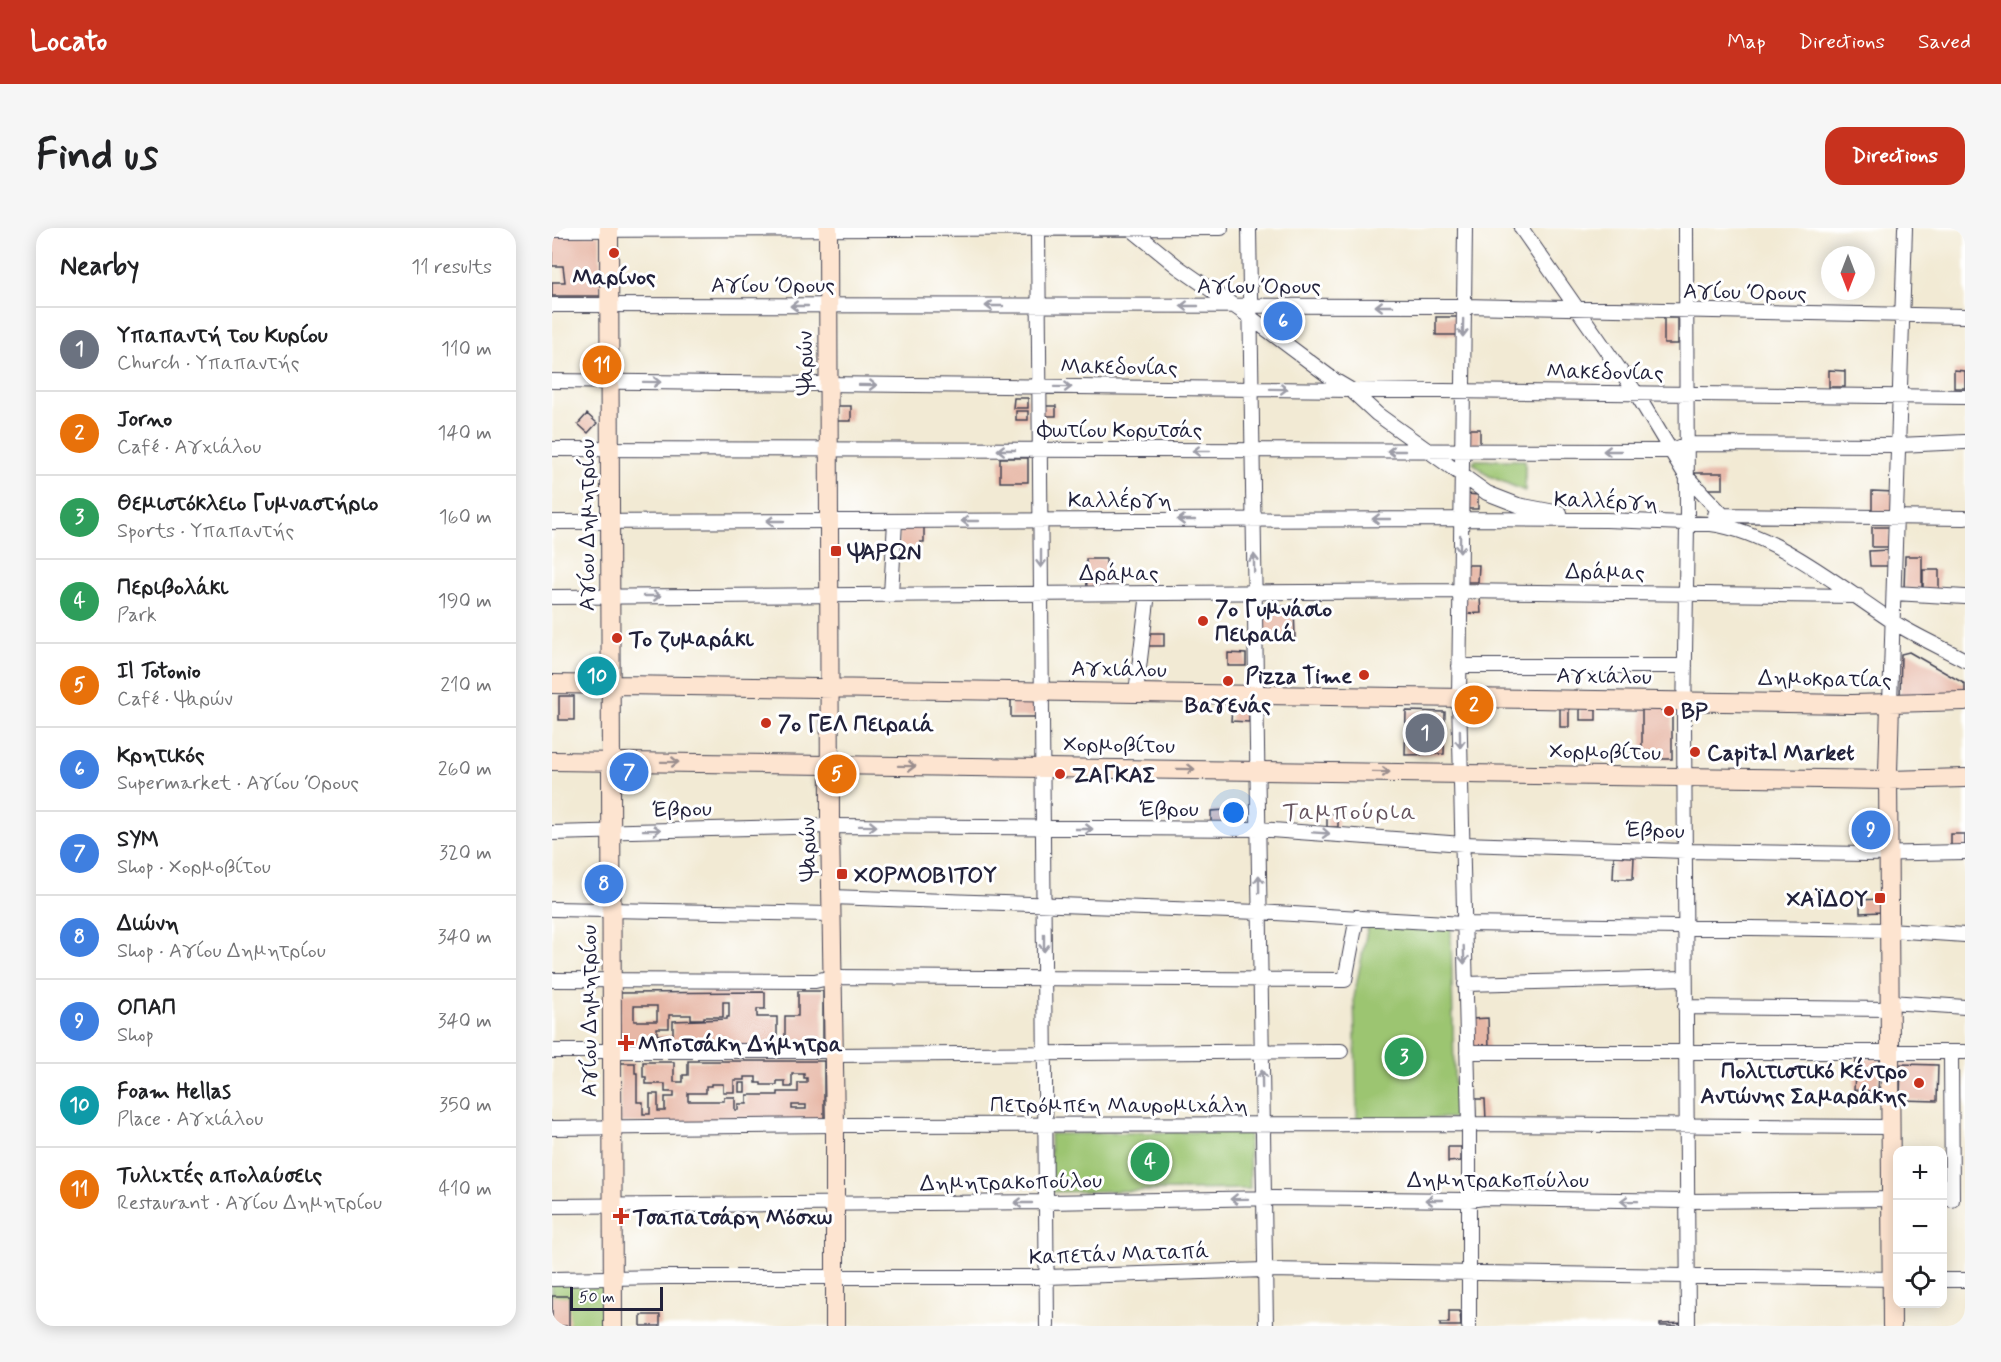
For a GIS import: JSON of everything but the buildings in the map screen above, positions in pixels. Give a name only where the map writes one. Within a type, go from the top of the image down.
[{"type":"main road","name":"Αγίου Δημητρίου","points":[[609,229],[613,1326]]},
{"type":"main road","name":"Ψαρών","points":[[828,229],[830,765],[836,1125],[835,1326]]},
{"type":"main road","name":"Αγχιάλου","points":[[552,684],[1684,700]]},
{"type":"main road","name":"Δημοκρατίας","points":[[1684,700],[1890,704],[1965,701]]},
{"type":"main road","points":[[1890,704],[1888,780],[1893,1175]]},
{"type":"main road","name":"Χορμοβίτου","points":[[552,761],[1888,780],[1965,778]]},
{"type":"main road","points":[[1894,1200],[1894,1254]]},
{"type":"main road","points":[[1892,1326],[1893,1302]]},
{"type":"street","points":[[1038,228],[1047,1326]]},
{"type":"street","points":[[552,230],[1221,228]]},
{"type":"street","points":[[1249,228],[1266,1326]]},
{"type":"street","points":[[1464,228],[1459,697],[1469,1124],[1469,1326]]},
{"type":"street","points":[[1521,228],[1636,393],[1686,476],[1723,515]]},
{"type":"street","points":[[1686,228],[1687,519],[1684,700],[1688,1326]]},
{"type":"street","points":[[1890,704],[1905,228]]},
{"type":"street","points":[[1131,229],[1233,306],[1250,311],[1334,380],[1351,390],[1377,414],[1487,493],[1518,506],[1606,520]]},
{"type":"street","name":"Αγίου Όρους","points":[[552,305],[1233,306]]},
{"type":"street","name":"Αγίου Όρους","points":[[1250,311],[1464,306],[1965,316]]},
{"type":"street","name":"Μακεδονίας","points":[[552,381],[1965,397]]},
{"type":"street","points":[[1686,444],[1899,445],[1965,442]]},
{"type":"street","name":"Φωτίου Κορυτσάς","points":[[552,449],[1670,451],[1686,444]]},
{"type":"street","points":[[1687,519],[1723,515],[1965,518]]},
{"type":"street","points":[[1687,519],[1724,525],[1757,538],[1822,573],[1893,622],[1965,660]]},
{"type":"street","name":"Καλλέργη","points":[[552,522],[1687,519]]},
{"type":"street","points":[[891,595],[895,521]]},
{"type":"street","name":"Δράμας","points":[[552,597],[1459,591],[1858,596]]},
{"type":"street","points":[[1136,693],[1148,593]]},
{"type":"street","points":[[1894,593],[1965,597]]},
{"type":"street","points":[[1459,666],[1685,666]]},
{"type":"street","name":"Έβρου","points":[[552,833],[831,826],[1258,829],[1462,844],[1685,851],[1889,854],[1965,852]]},
{"type":"street","points":[[552,909],[1043,906],[1259,912],[1463,924],[1889,930],[1965,934]]},
{"type":"street","points":[[552,980],[815,981],[832,976],[1345,980],[1357,917]]},
{"type":"street","points":[[1465,984],[1685,978]]},
{"type":"street","points":[[1685,1007],[1965,1007]]},
{"type":"street","points":[[552,1051],[1044,1053],[1341,1051]]},
{"type":"street","points":[[1467,1052],[1958,1052],[1953,1199]]},
{"type":"street","name":"Πετρόμπεη Μαυρομιχάλη","points":[[552,1128],[1263,1124],[1891,1127]]},
{"type":"street","name":"Δημητρακοπούλου","points":[[552,1206],[1264,1198],[1687,1201],[1893,1199]]},
{"type":"street","name":"Καπετάν Ματαπά","points":[[552,1279],[1046,1277],[1265,1270],[1893,1279]]},
{"type":"street","points":[[1947,1280],[1965,1280]]},
{"type":"green space","points":[[1475,460],[1525,460],[1525,491],[1489,476],[1473,463]]},
{"type":"green space","points":[[1368,925],[1451,928],[1455,1118],[1357,1119],[1354,997]]},
{"type":"green space","points":[[1249,1131],[1250,1189],[1051,1192],[1050,1134]]},
{"type":"green space","points":[[552,1284],[606,1284],[606,1326],[552,1326]]},
{"type":"place","name":"Μαρίνος","points":[[614,253]]},
{"type":"place","name":"Κρητικός","points":[[1283,321]]},
{"type":"place","name":"Τυλιχτές απολαύσεις","points":[[602,365]]},
{"type":"place","name":"ΨΑΡΩΝ","points":[[836,551]]},
{"type":"place","name":"7ο Γυμνάσιο Πειραιά","points":[[1203,621]]},
{"type":"place","name":"Το ζυμαράκι","points":[[617,638]]},
{"type":"place","name":"Pizza Time","points":[[1364,675]]},
{"type":"place","name":"Foam Hellas","points":[[597,676]]},
{"type":"place","name":"Βαγενάς","points":[[1228,681]]},
{"type":"place","name":"Jorno","points":[[1474,705]]},
{"type":"place","name":"BP","points":[[1669,711]]},
{"type":"place","name":"7ο ΓΕΛ Πειραιά","points":[[766,723]]},
{"type":"place","name":"Υπαπαντή του Κυρίου","points":[[1425,733]]},
{"type":"place","name":"Capital Market","points":[[1695,752]]},
{"type":"place","name":"SYM","points":[[629,772]]},
{"type":"place","name":"Il Totonio","points":[[837,774]]},
{"type":"place","name":"ΖΑΓΚΑΣ","points":[[1060,774]]},
{"type":"place","name":"ΟΠΑΠ","points":[[1871,830]]},
{"type":"place","name":"ΧΟΡΜΟΒΙΤΟΥ","points":[[842,874]]},
{"type":"place","name":"Διώνη","points":[[604,884]]},
{"type":"place","name":"ΧΑΪΔΟΥ","points":[[1880,898]]},
{"type":"place","name":"Μποτσάκη Δήμητρα","points":[[626,1043]]},
{"type":"place","name":"Θεμιστόκλειο Γυμναστήριο","points":[[1404,1057]]},
{"type":"place","name":"Πολιτιστικό Κέντρο Αντώνης Σαμαράκης","points":[[1919,1083]]},
{"type":"place","name":"Περιβολάκι","points":[[1150,1162]]},
{"type":"place","name":"Τσαπατσάρη Μόσχω","points":[[621,1216]]},
{"type":"district","name":"Ταμπούρια","points":[[1350,811]]}]
